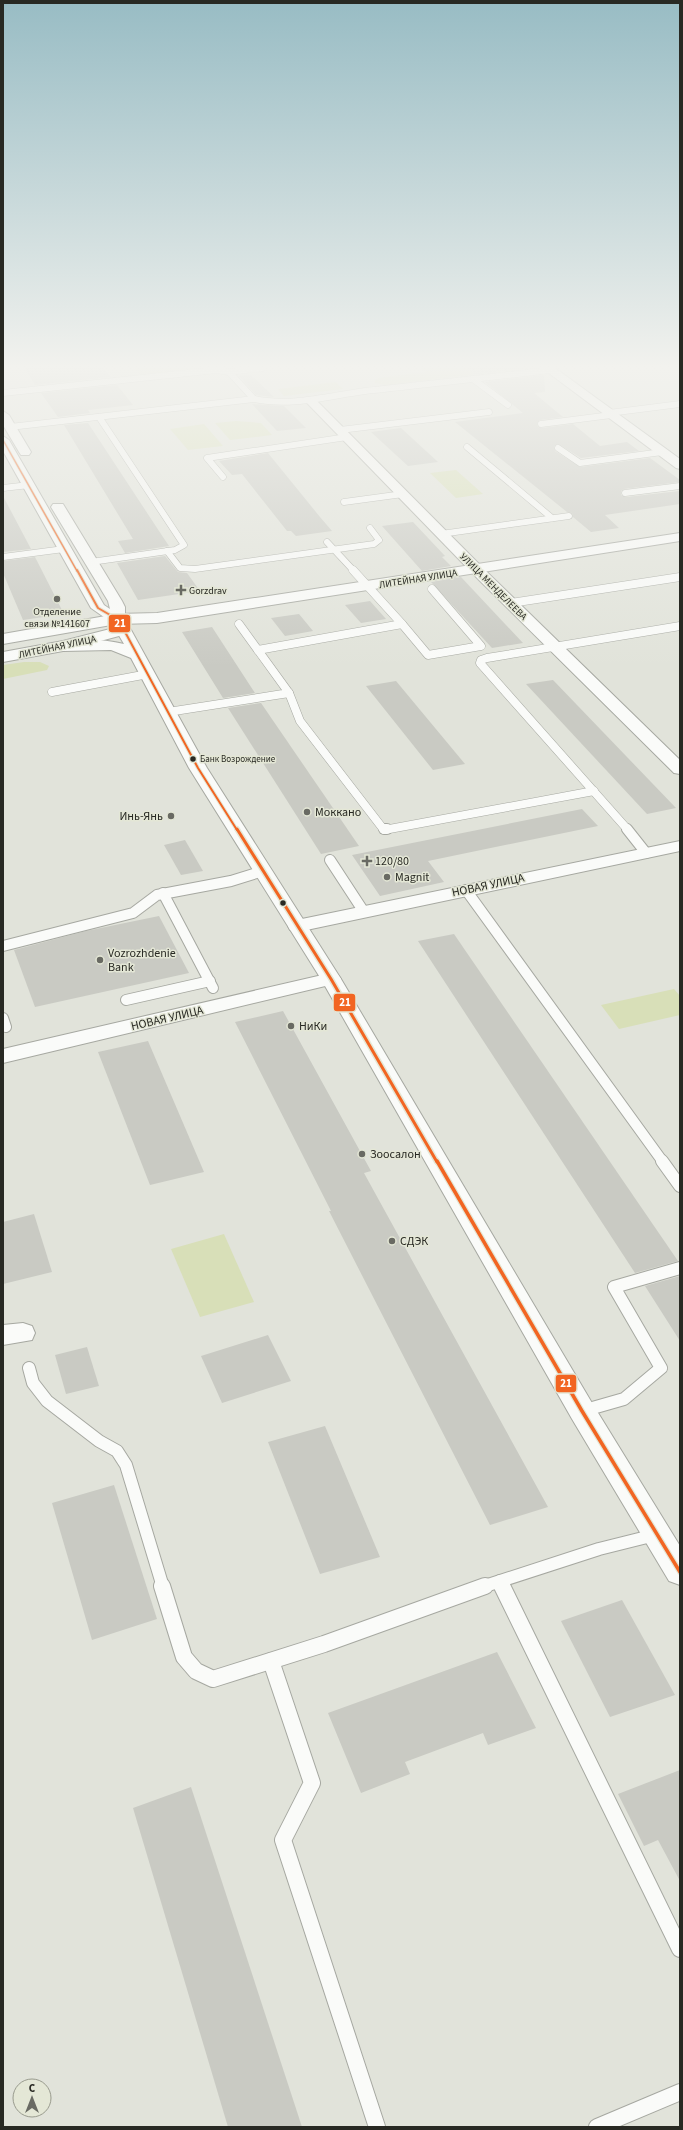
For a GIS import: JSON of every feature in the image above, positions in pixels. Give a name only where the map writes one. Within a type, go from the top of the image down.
[{"type":"main road","points":[[19,467],[98,608],[121,625]]},
{"type":"main road","points":[[34,467],[38,474]]},
{"type":"main road","points":[[50,494],[118,607],[121,625],[198,768],[330,979],[582,1411],[680,1572]]},
{"type":"main road","name":"ЛИТЕЙНАЯ УЛИЦА","points":[[3,657],[63,646],[121,625],[156,618],[680,537]]},
{"type":"main road","points":[[71,627],[88,621],[96,615],[98,608]]},
{"type":"main road","name":"ЛИТЕЙНАЯ УЛИЦА","points":[[3,639],[71,627],[121,625]]},
{"type":"main road","points":[[63,646],[112,646],[130,650],[137,655]]},
{"type":"street","name":"УЛИЦА МЕНДЕЛЕЕВА","points":[[377,467],[476,569],[680,769]]},
{"type":"street","name":"НОВАЯ УЛИЦА","points":[[297,926],[680,846]]},
{"type":"street","name":"НОВАЯ УЛИЦА","points":[[3,1056],[330,979]]},
{"type":"lane","points":[[91,562],[167,551],[181,548],[184,544],[133,467]]},
{"type":"lane","points":[[215,467],[223,477]]},
{"type":"lane","points":[[491,467],[552,518]]},
{"type":"lane","points":[[3,488],[29,485]]},
{"type":"lane","points":[[625,493],[680,486]]},
{"type":"lane","points":[[344,502],[403,494]]},
{"type":"lane","points":[[441,534],[569,516]]},
{"type":"lane","points":[[167,551],[177,566],[188,570],[334,550],[378,542],[377,536],[370,528]]},
{"type":"lane","points":[[327,542],[402,624],[428,655],[481,646],[432,589]]},
{"type":"lane","points":[[3,557],[64,549]]},
{"type":"lane","points":[[511,603],[680,577]]},
{"type":"lane","points":[[239,624],[289,693],[300,720],[384,830],[594,791]]},
{"type":"lane","points":[[258,650],[402,624]]},
{"type":"lane","points":[[646,853],[594,791],[480,663],[481,660],[487,658],[680,626]]},
{"type":"lane","points":[[474,648],[487,658]]},
{"type":"lane","points":[[52,692],[148,674]]},
{"type":"lane","points":[[168,712],[289,693]]},
{"type":"lane","points":[[330,860],[364,912]]},
{"type":"lane","points":[[3,946],[132,913],[142,909],[149,899],[163,893],[231,881],[263,871]]},
{"type":"lane","points":[[466,890],[680,1186]]},
{"type":"lane","points":[[126,1000],[211,984],[163,893]]},
{"type":"lane","points":[[582,1411],[624,1399],[660,1368],[614,1287],[680,1268]]},
{"type":"lane","points":[[29,1368],[33,1383],[47,1401],[99,1441],[117,1451],[126,1465],[184,1656],[196,1671],[213,1679],[271,1661],[500,1581],[626,1541],[657,1534]]},
{"type":"lane","points":[[500,1581],[680,1949]]},
{"type":"lane","points":[[271,1661],[312,1782],[283,1840],[378,2127]]},
{"type":"lane","points":[[597,2127],[680,2092]]},
{"type":"green space","points":[[456,470],[483,494],[456,498],[430,473]]},
{"type":"green space","points":[[24,662],[40,662],[49,666],[47,670],[3,679],[3,665]]},
{"type":"green space","points":[[674,989],[680,996],[680,1015],[619,1029],[601,1005]]},
{"type":"green space","points":[[224,1234],[254,1302],[200,1317],[171,1249]]},
{"type":"building","points":[[90,467],[117,467],[169,546],[125,553],[118,541],[133,539]]},
{"type":"building","points":[[225,467],[280,467],[332,531],[296,536],[291,531],[287,531],[242,474],[232,475]]},
{"type":"building","points":[[511,467],[663,467],[680,480],[680,482],[624,489],[621,491],[621,495],[626,497],[680,491],[680,504],[605,515],[619,528],[591,532],[573,517],[572,513],[567,512]]},
{"type":"building","points":[[3,496],[31,549],[3,552]]},
{"type":"building","points":[[413,522],[445,556],[442,557],[451,566],[422,571],[382,526]]},
{"type":"building","points":[[165,556],[178,572],[187,573],[200,591],[138,600],[117,563]]},
{"type":"building","points":[[35,557],[64,614],[23,620],[3,573],[3,561]]},
{"type":"building","points":[[461,577],[523,643],[492,648],[431,582]]},
{"type":"building","points":[[370,601],[386,619],[361,623],[345,605]]},
{"type":"building","points":[[299,614],[313,631],[285,636],[271,618]]},
{"type":"building","points":[[212,627],[255,693],[223,698],[182,632]]},
{"type":"building","points":[[553,680],[676,808],[647,814],[526,684]]},
{"type":"building","points":[[396,681],[465,764],[433,770],[366,686]]},
{"type":"building","points":[[261,703],[359,846],[321,854],[228,708]]},
{"type":"building","points":[[582,809],[598,826],[428,861],[444,882],[380,896],[352,855]]},
{"type":"building","points":[[185,840],[203,871],[181,875],[164,845]]},
{"type":"building","name":"Vozrozhdenie Bank","points":[[159,916],[189,973],[35,1007],[14,950],[86,931]]},
{"type":"building","points":[[454,934],[678,1261],[635,1273],[418,941]]},
{"type":"building","points":[[283,1011],[371,1171],[364,1173],[548,1507],[490,1525],[329,1211],[331,1211],[235,1022]]},
{"type":"building","points":[[148,1041],[204,1172],[150,1185],[98,1052]]},
{"type":"building","points":[[34,1214],[52,1272],[3,1284],[3,1222]]},
{"type":"building","points":[[680,1276],[680,1341],[645,1286]]},
{"type":"building","points":[[268,1335],[291,1381],[222,1403],[201,1356]]},
{"type":"building","points":[[87,1347],[99,1386],[66,1394],[55,1355]]},
{"type":"building","points":[[325,1426],[380,1557],[320,1574],[268,1442]]},
{"type":"building","points":[[114,1485],[157,1619],[92,1640],[52,1503]]},
{"type":"building","points":[[622,1600],[675,1695],[610,1717],[561,1621]]},
{"type":"building","points":[[497,1652],[536,1728],[488,1745],[483,1733],[405,1762],[410,1774],[361,1793],[328,1713]]},
{"type":"building","points":[[680,1770],[680,1881],[658,1840],[644,1846],[618,1794]]},
{"type":"building","points":[[191,1787],[302,2127],[228,2127],[133,1808]]},
{"type":"transit line","name":"21","points":[[18,467],[98,608],[117,619],[124,630],[198,768],[331,979],[582,1411],[680,1572]]},
{"type":"place","name":"Gorzdrav","points":[[181,590]]},
{"type":"place","name":"Отделение связи №141607","points":[[57,599]]},
{"type":"place","name":"Банк Возрождение","points":[[193,759]]},
{"type":"place","name":"Моккано","points":[[307,812]]},
{"type":"place","name":"Инь-Янь","points":[[171,816]]},
{"type":"place","name":"120/80","points":[[367,861]]},
{"type":"place","name":"Magnit","points":[[387,877]]},
{"type":"place","name":"Vozrozhdenie Bank","points":[[100,960]]},
{"type":"place","name":"НиКи","points":[[291,1026]]},
{"type":"place","name":"Зоосалон","points":[[362,1154]]},
{"type":"place","name":"СДЭК","points":[[392,1241]]}]
